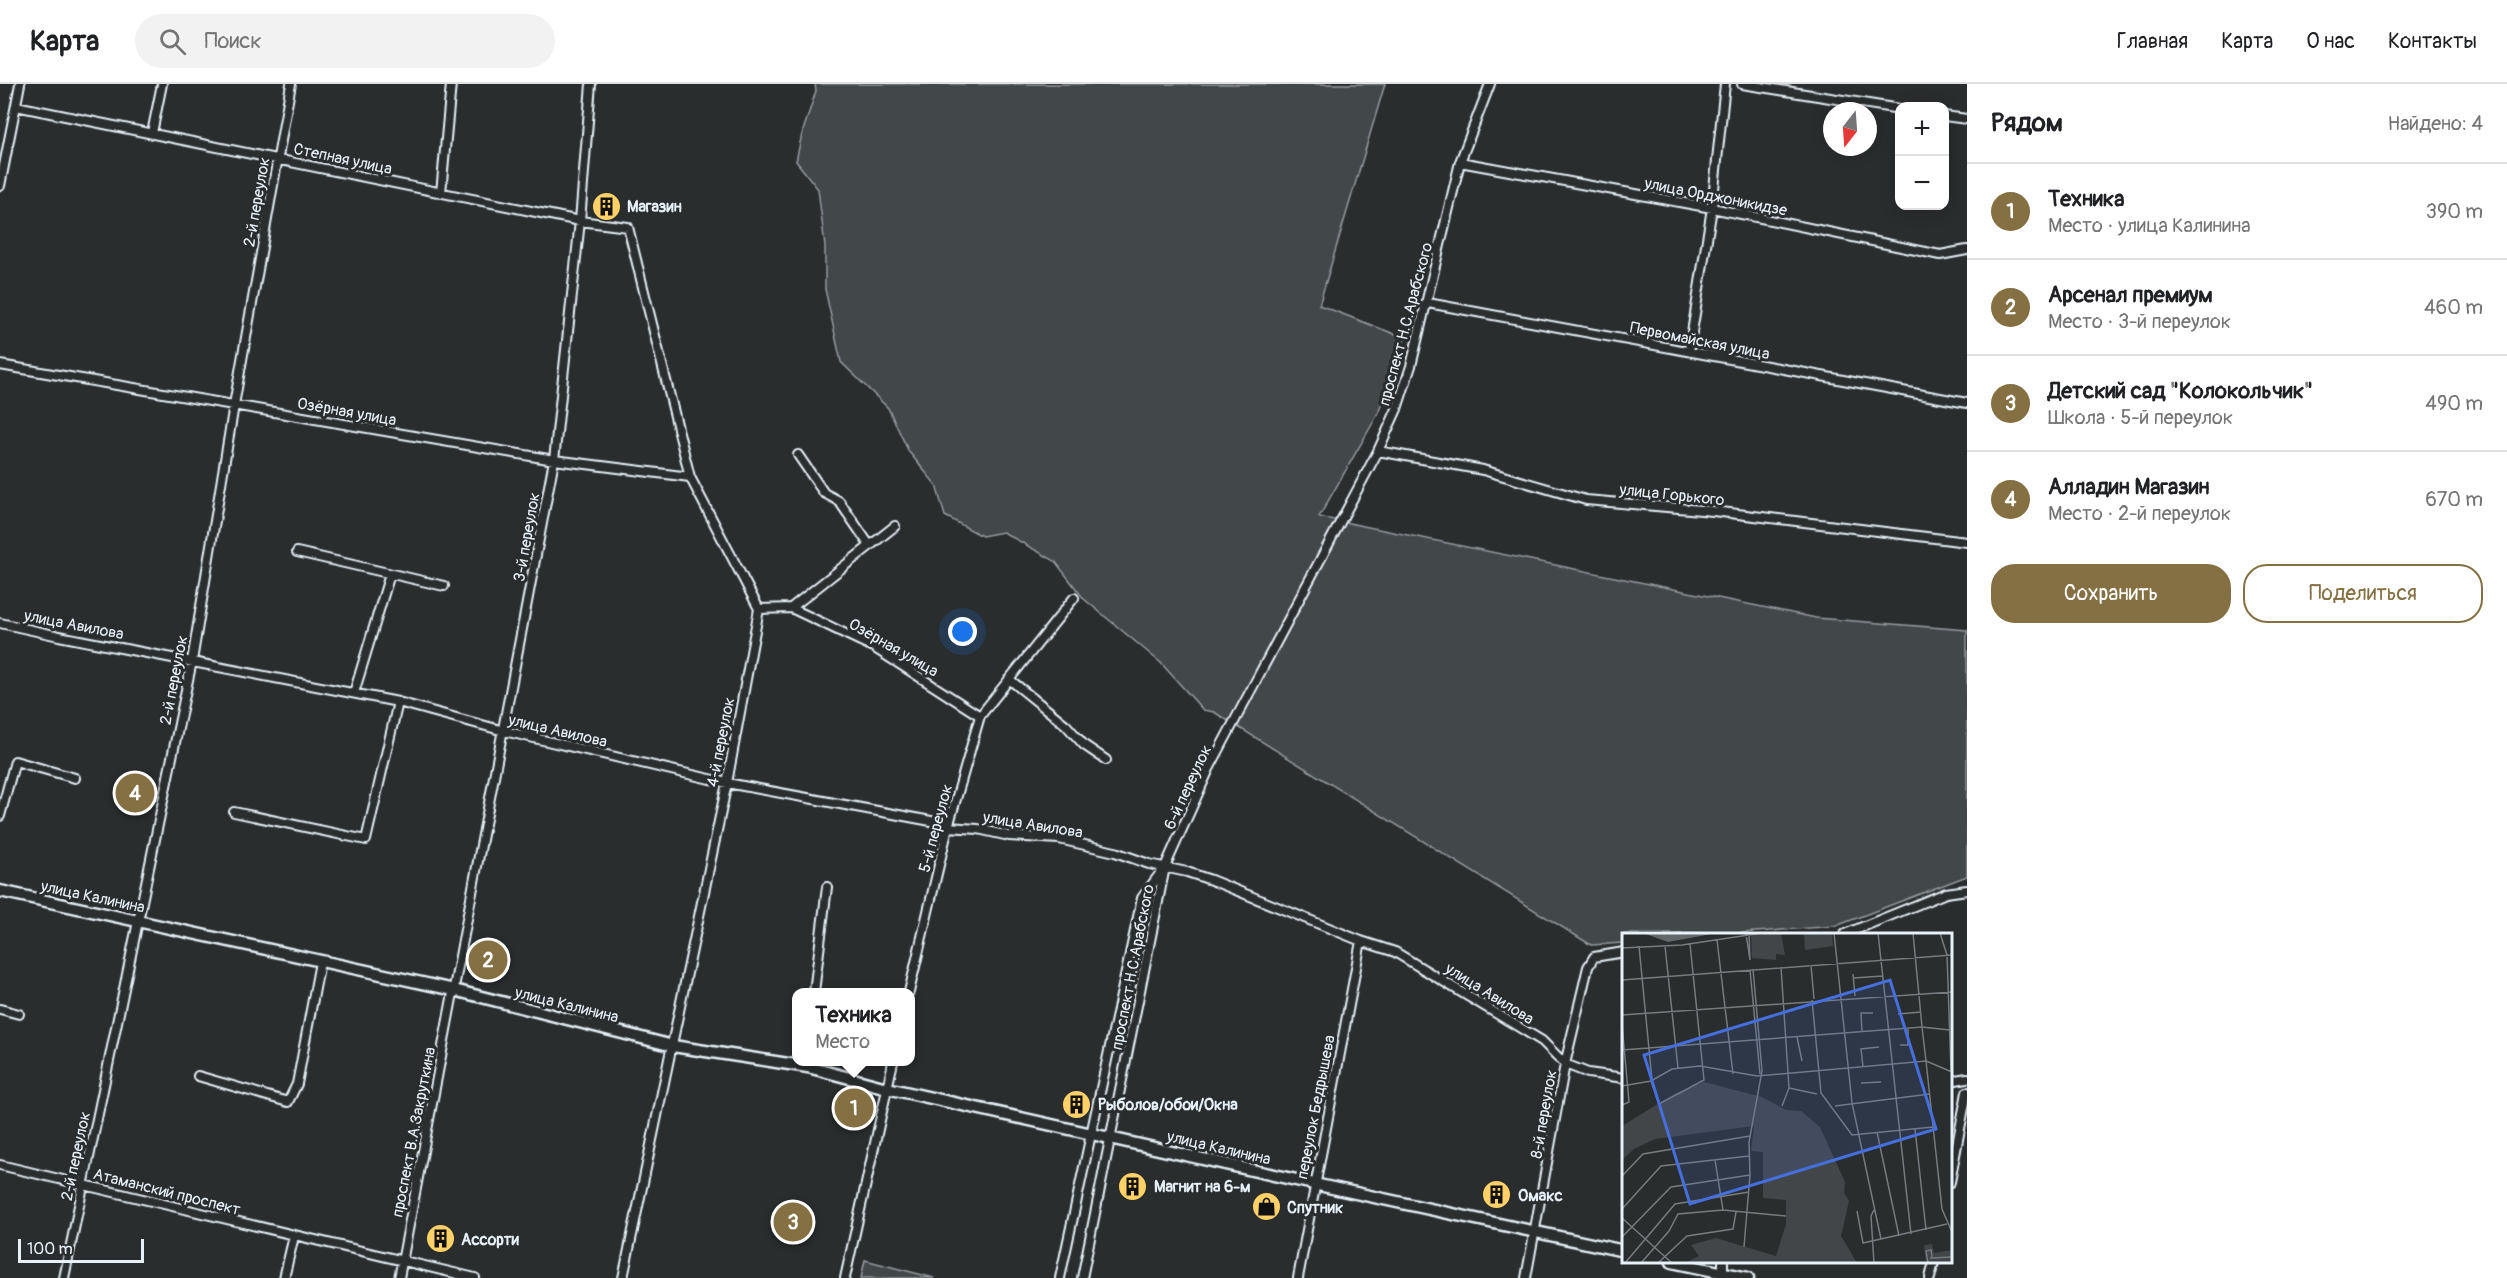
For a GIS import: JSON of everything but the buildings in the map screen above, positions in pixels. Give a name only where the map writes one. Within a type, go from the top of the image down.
[{"type":"main road","name":"улица Калинина","points":[[0,891],[454,990],[673,1046],[792,1062]]},
{"type":"main road","name":"улица Калинина","points":[[815,1066],[887,1088],[1622,1251]]},
{"type":"main road","points":[[1678,1263],[1748,1278]]},
{"type":"street","points":[[0,186],[20,84]]},
{"type":"street","points":[[152,133],[162,84]]},
{"type":"street","name":"2-й переулок","points":[[64,1278],[192,661],[234,405],[291,84]]},
{"type":"street","points":[[441,193],[451,84]]},
{"type":"street","name":"3-й переулок","points":[[454,990],[554,460],[580,221],[591,84]]},
{"type":"street","name":"проспект Н.С.Арабского","points":[[1235,719],[1378,451],[1396,409],[1428,303],[1460,162],[1490,84]]},
{"type":"street","points":[[1689,351],[1712,208],[1725,84]]},
{"type":"street","points":[[1742,84],[1895,108]]},
{"type":"street","name":"Степная улица","points":[[16,106],[580,221],[628,227],[690,477]]},
{"type":"street","points":[[1949,117],[1967,119]]},
{"type":"street","name":"улица Орджоникидзе","points":[[1460,162],[1712,208],[1940,255],[1967,250]]},
{"type":"street","name":"Первомайская улица","points":[[1428,303],[1967,403]]},
{"type":"street","name":"Озёрная улица","points":[[0,365],[554,460],[690,477]]},
{"type":"street","name":"улица Горького","points":[[1378,451],[1483,470],[1586,500],[1713,511],[1967,542]]},
{"type":"street","points":[[798,455],[824,493],[839,501],[870,546]]},
{"type":"street","points":[[690,477],[759,609],[791,608],[894,526]]},
{"type":"street","points":[[297,552],[444,586]]},
{"type":"street","points":[[354,693],[390,574]]},
{"type":"street","name":"5-й переулок","points":[[910,988],[948,827],[980,716],[1074,598]]},
{"type":"street","name":"Озёрная улица","points":[[791,608],[873,646],[980,716]]},
{"type":"street","name":"4-й переулок","points":[[623,1278],[727,783],[759,609]]},
{"type":"street","name":"улица Авилова","points":[[0,622],[59,636],[398,702],[504,731],[727,783],[920,819],[948,827],[978,829],[1009,836],[1059,839],[1115,852],[1149,864],[1211,880],[1361,941],[1395,952],[1542,1041],[1565,1064],[1588,1073],[1622,1078]]},
{"type":"street","points":[[1009,680],[1066,725],[1084,745],[1106,760]]},
{"type":"street","points":[[234,812],[366,840],[398,702]]},
{"type":"street","name":"6-й переулок","points":[[1165,867],[1209,769],[1235,719]]},
{"type":"street","points":[[0,816],[15,761],[75,778]]},
{"type":"street","name":"проспект Н.С.Арабского","points":[[1060,1278],[1142,898],[1165,867]]},
{"type":"street","name":"проспект Н.С.Арабского","points":[[1082,1278],[1165,867]]},
{"type":"street","points":[[815,988],[827,887]]},
{"type":"street","points":[[1847,933],[1946,893],[1967,890]]},
{"type":"street","name":"переулок Бедрышева","points":[[1298,1278],[1361,941]]},
{"type":"street","name":"8-й переулок","points":[[1526,1278],[1565,1064],[1588,967],[1594,957],[1622,952]]},
{"type":"street","points":[[198,1076],[288,1102],[297,1084],[320,962]]},
{"type":"street","name":"проспект В.А.Закруткина","points":[[399,1278],[454,990]]},
{"type":"street","points":[[0,1009],[19,1014]]},
{"type":"street","points":[[845,1278],[892,1066]]},
{"type":"street","points":[[1952,1081],[1967,1078]]},
{"type":"street","points":[[1952,1171],[1967,1092]]},
{"type":"street","name":"Атаманский проспект","points":[[0,1165],[475,1278]]},
{"type":"street","points":[[284,1278],[294,1236]]},
{"type":"street","points":[[1930,1278],[1934,1263]]},
{"type":"shaded area","points":[[815,84],[1385,84],[1319,305],[1405,338],[1378,414],[1319,517],[1816,618],[1967,630],[1967,876],[1836,926],[1742,933],[1622,933],[1622,943],[1591,945],[1214,712],[1203,710],[1161,663],[1084,599],[1055,561],[1003,532],[982,536],[945,516],[936,485],[909,452],[888,408],[841,362],[825,289],[825,246],[818,189],[796,161],[816,91]]},
{"type":"shaded area","points":[[865,1260],[934,1278],[861,1278]]},
{"type":"place","name":"Магазин","points":[[606,206]]},
{"type":"place","name":"Алладин Магазин","points":[[135,793]]},
{"type":"place","name":"Арсенал премиум","points":[[488,960]]},
{"type":"place","name":"Рыболов/обои/Окна","points":[[1077,1104]]},
{"type":"place","name":"Техника","points":[[854,1108]]},
{"type":"place","name":"Магнит на 6-м","points":[[1133,1186]]},
{"type":"place","name":"Омакс","points":[[1497,1195]]},
{"type":"place","name":"Спутник","points":[[1266,1207]]},
{"type":"place","name":"Детский сад \"Колокольчик\"","points":[[793,1222]]},
{"type":"place","name":"Ассорти","points":[[440,1239]]}]
